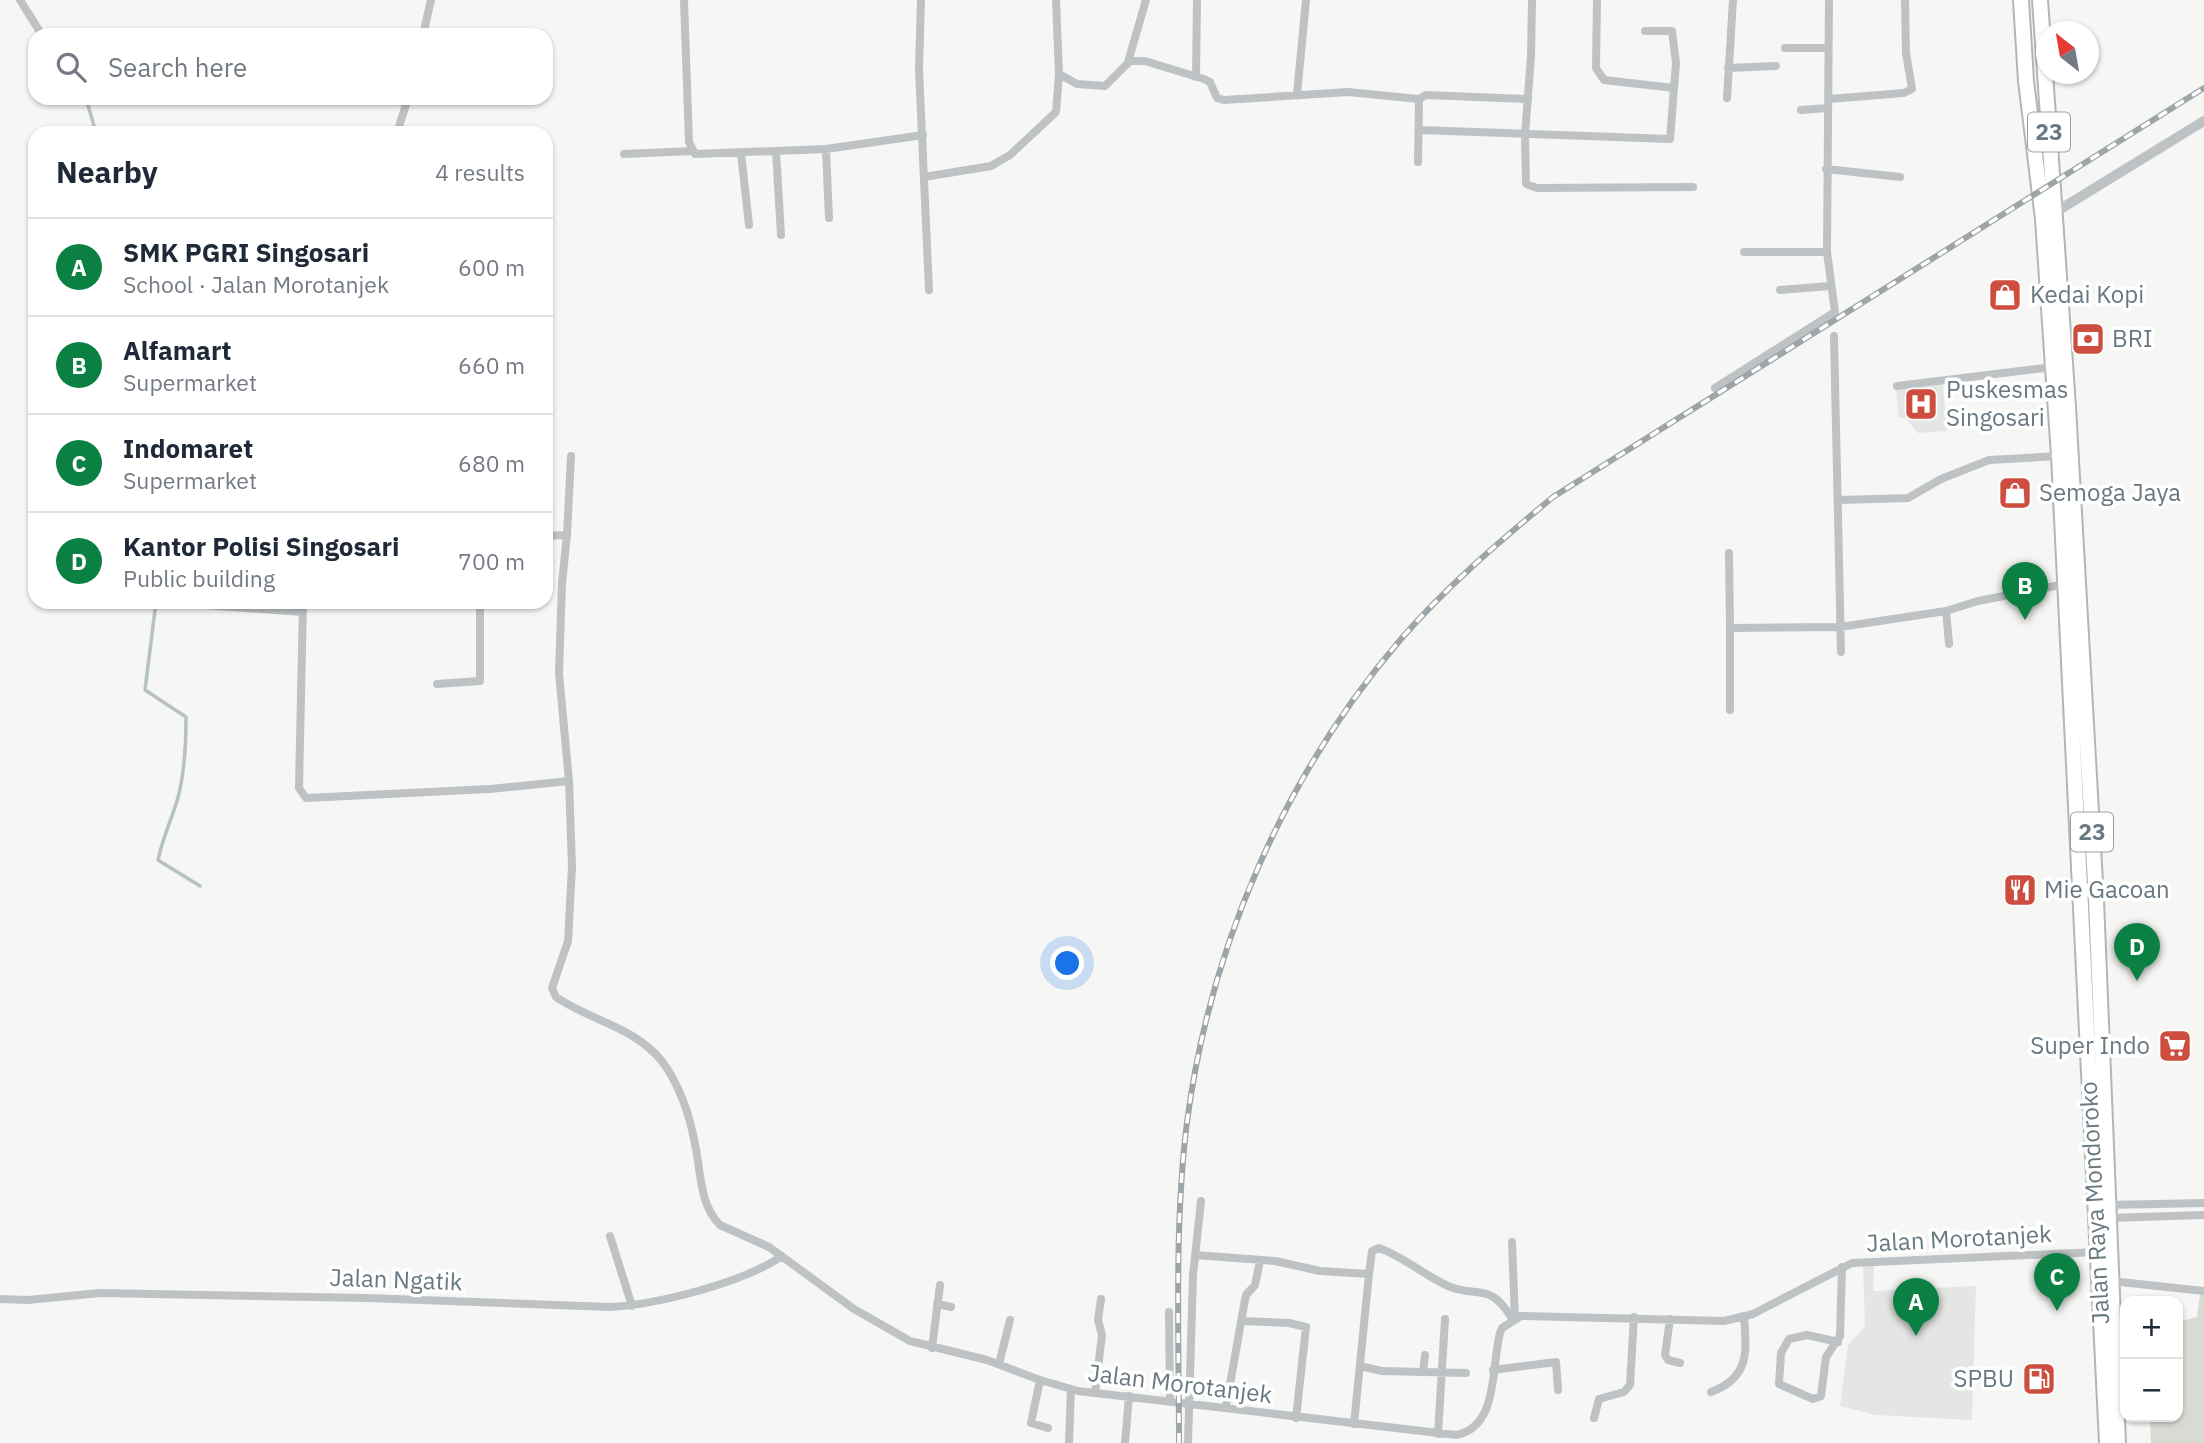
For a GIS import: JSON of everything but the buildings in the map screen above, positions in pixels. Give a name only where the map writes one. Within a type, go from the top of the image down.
[{"type":"highway","name":"Jalan Raya Mondoroko","points":[[2021,0],[2026,81],[2043,219],[2053,367],[2060,384],[2059,456],[2097,1252],[2104,1281]]},
{"type":"highway","name":"Jalan Raya Mondoroko","points":[[2040,0],[2042,21]]},
{"type":"highway","points":[[2026,81],[2036,80]]},
{"type":"highway","name":"Jalan Raya Mondoroko","points":[[2046,84],[2060,384],[2096,914],[2107,1212],[2104,1281],[2110,1414],[2107,1443]]},
{"type":"highway","name":"Jalan Raya Mondoroko","points":[[2110,1414],[2118,1443]]},
{"type":"street","points":[[20,0],[38,28]]},
{"type":"street","points":[[424,28],[430,0]]},
{"type":"street","points":[[684,0],[692,151]]},
{"type":"street","points":[[921,0],[919,69],[929,290]]},
{"type":"street","points":[[924,177],[991,166],[1010,155],[1056,112],[1059,74],[1056,0]]},
{"type":"street","points":[[1059,74],[1088,86],[1105,86],[1128,62],[1146,0]]},
{"type":"street","points":[[1196,77],[1197,0]]},
{"type":"street","points":[[1297,94],[1306,0]]},
{"type":"street","points":[[1532,0],[1525,135],[1525,181],[1529,186],[1693,187]]},
{"type":"street","points":[[1597,0],[1596,68],[1599,76],[1604,80],[1674,88]]},
{"type":"street","points":[[1727,98],[1733,0]]},
{"type":"street","points":[[1716,388],[1835,312],[1827,252],[1829,0]]},
{"type":"street","points":[[1801,110],[1828,103],[1904,93],[1912,89],[1906,53],[1905,0]]},
{"type":"street","points":[[1419,130],[1667,140],[1673,134],[1676,64],[1672,31],[1644,30]]},
{"type":"street","points":[[1785,48],[1827,48]]},
{"type":"street","points":[[1128,62],[1145,61],[1210,82],[1217,98],[1224,100],[1348,92],[1419,99],[1426,95],[1528,99]]},
{"type":"street","points":[[1728,68],[1776,66]]},
{"type":"street","points":[[1418,162],[1419,99]]},
{"type":"street","points":[[400,126],[407,105]]},
{"type":"street","points":[[2054,213],[2204,121]]},
{"type":"street","points":[[624,154],[692,151],[703,156],[826,149],[923,135]]},
{"type":"street","points":[[826,149],[829,218]]},
{"type":"street","points":[[776,152],[781,235]]},
{"type":"street","points":[[741,153],[749,225]]},
{"type":"street","points":[[1826,169],[1900,177]]},
{"type":"street","points":[[1744,252],[1827,252]]},
{"type":"street","points":[[1780,290],[1830,286]]},
{"type":"street","points":[[1834,336],[1840,652]]},
{"type":"street","points":[[1897,386],[2053,367]]},
{"type":"street","name":"Jalan Morotanjek","points":[[571,456],[559,673],[569,781],[572,867],[568,941],[552,988],[556,997],[638,1040],[662,1061],[688,1116],[704,1195],[714,1219],[782,1256],[854,1309],[910,1341],[999,1364],[1071,1389],[1296,1418],[1438,1434],[1464,1434],[1484,1417],[1500,1333],[1514,1320],[1529,1316],[1634,1317],[1711,1322],[1744,1317],[1842,1266],[1869,1261],[2097,1252]]},
{"type":"street","points":[[1839,500],[1908,498],[1941,479],[1989,460],[2059,456]]},
{"type":"street","points":[[553,536],[567,535]]},
{"type":"street","points":[[1729,553],[1730,709]]},
{"type":"street","points":[[1730,628],[1840,627],[1945,611],[1978,601],[2065,584]]},
{"type":"street","points":[[252,609],[303,612],[299,788],[306,798],[477,790],[569,781]]},
{"type":"street","points":[[438,684],[480,681],[480,609]]},
{"type":"street","points":[[1945,611],[1949,644]]},
{"type":"street","points":[[1188,1443],[1192,1404],[1195,1255],[1201,1201]]},
{"type":"street","points":[[2107,1212],[2131,1205],[2204,1203]]},
{"type":"street","points":[[2131,1205],[2132,1217]]},
{"type":"street","points":[[2107,1212],[2132,1217],[2204,1215]]},
{"type":"street","points":[[610,1236],[632,1306]]},
{"type":"street","points":[[1512,1242],[1514,1320]]},
{"type":"street","points":[[1354,1424],[1373,1249],[1382,1249],[1449,1286],[1477,1290],[1495,1298],[1514,1320]]},
{"type":"street","points":[[1195,1255],[1260,1261],[1320,1271],[1369,1274]]},
{"type":"street","name":"Jalan Ngatik","points":[[0,1299],[28,1300],[100,1293],[632,1306],[742,1278],[782,1256]]},
{"type":"street","points":[[1226,1407],[1246,1295],[1255,1285],[1260,1261]]},
{"type":"street","points":[[1838,1342],[1807,1335],[1789,1339],[1781,1353],[1779,1384],[1813,1399],[1819,1398],[1826,1357],[1838,1342],[1842,1266]]},
{"type":"street","points":[[2104,1281],[2204,1291]]},
{"type":"street","points":[[932,1348],[940,1285]]},
{"type":"street","points":[[1095,1393],[1102,1335],[1098,1327],[1101,1299]]},
{"type":"street","points":[[937,1304],[951,1307]]},
{"type":"street","points":[[1169,1312],[1170,1402]]},
{"type":"street","points":[[1594,1418],[1599,1399],[1624,1392],[1630,1385],[1634,1317]]},
{"type":"street","points":[[1711,1392],[1737,1379],[1746,1335],[1744,1317]]},
{"type":"street","points":[[1438,1434],[1445,1319]]},
{"type":"street","points":[[1670,1319],[1665,1355],[1668,1360],[1680,1363]]},
{"type":"street","points":[[999,1364],[1010,1320]]},
{"type":"street","points":[[1241,1321],[1289,1323],[1306,1327],[1296,1418]]},
{"type":"street","points":[[1423,1372],[1425,1355]]},
{"type":"street","points":[[1493,1370],[1556,1362],[1558,1390]]},
{"type":"street","points":[[1360,1366],[1382,1371],[1466,1373]]},
{"type":"street","points":[[1040,1380],[1031,1423],[1048,1428]]},
{"type":"street","points":[[1069,1443],[1071,1389]]},
{"type":"street","points":[[1125,1443],[1129,1396]]},
{"type":"shaded area","name":"Puskesmas Singosari","points":[[1943,385],[1947,431],[1918,433],[1905,418],[1899,418],[1896,390]]},
{"type":"shaded area","points":[[1863,1265],[1874,1266],[1873,1291],[1976,1286],[1972,1420],[1876,1415],[1840,1406],[1848,1345],[1865,1327]]},
{"type":"shaded area","points":[[2200,1294],[2204,1295],[2204,1443],[2151,1443],[2150,1422],[2183,1422],[2183,1321],[2197,1317]]},
{"type":"waterway","points":[[88,105],[94,126]]},
{"type":"waterway","points":[[155,609],[145,690],[186,717],[181,783],[158,860],[200,886]]},
{"type":"railway","points":[[1179,1443],[1180,1201],[1187,1122],[1198,1056],[1234,927],[1259,865],[1288,805],[1359,691],[1436,601],[1553,497],[2204,88]]},
{"type":"place","name":"Kedai Kopi","points":[[2005,295]]},
{"type":"place","name":"BRI","points":[[2088,339]]},
{"type":"place","name":"Puskesmas Singosari","points":[[1921,404]]},
{"type":"place","name":"Semoga Jaya","points":[[2015,493]]},
{"type":"place","name":"Alfamart","points":[[2025,620]]},
{"type":"place","name":"Mie Gacoan","points":[[2020,890]]},
{"type":"place","name":"Kantor Polisi Singosari","points":[[2137,981]]},
{"type":"place","name":"Super Indo","points":[[2175,1046]]},
{"type":"place","name":"Indomaret","points":[[2057,1311]]},
{"type":"place","name":"SMK PGRI Singosari","points":[[1916,1336]]},
{"type":"place","name":"SPBU","points":[[2039,1379]]}]
